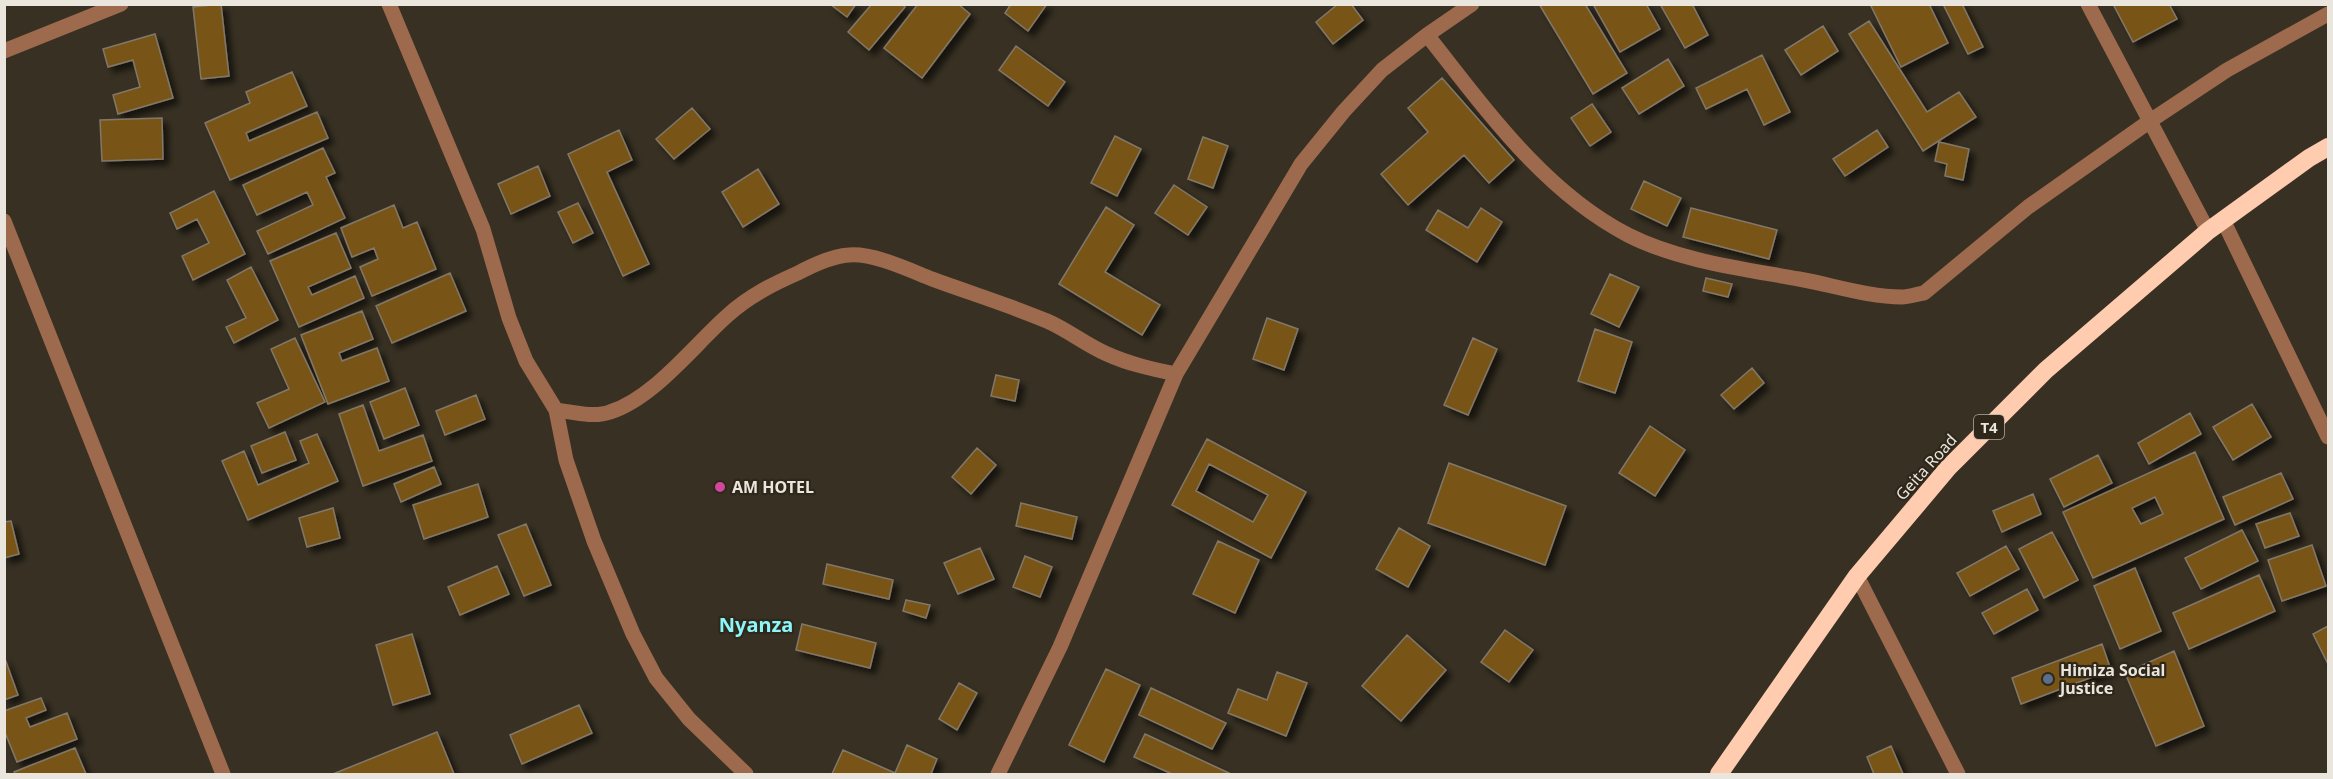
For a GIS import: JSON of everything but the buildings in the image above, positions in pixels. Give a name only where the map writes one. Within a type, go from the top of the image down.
[{"type":"highway","name":"Geita Road","points":[[1719,774],[1857,576],[1948,468],[2046,370],[2208,231],[2309,158],[2328,147]]},
{"type":"street","points":[[4,51],[121,4]]},
{"type":"street","points":[[389,4],[483,229],[509,318],[526,361],[556,410],[566,460],[594,541],[633,634],[656,678],[689,720],[746,774]]},
{"type":"street","points":[[998,774],[1060,647],[1176,374],[1301,164],[1344,111],[1382,70],[1427,34],[1472,4]]},
{"type":"street","points":[[2088,4],[2208,231]]},
{"type":"street","points":[[1427,34],[1486,109],[1550,180],[1628,235],[1710,262],[1904,298],[1924,293],[2028,207],[2227,69],[2328,14]]},
{"type":"street","points":[[2223,220],[2328,437]]},
{"type":"street","points":[[4,221],[223,774]]},
{"type":"street","points":[[556,410],[607,414],[625,407],[641,397],[729,314],[762,290],[808,268],[850,255],[874,259],[899,267],[1017,309],[1049,322],[1105,354],[1135,365],[1176,374]]},
{"type":"street","points":[[1857,576],[1958,774]]},
{"type":"place","name":"AM HOTEL","points":[[720,487]]},
{"type":"place","name":"Himiza Social Justice","points":[[2048,679]]},
{"type":"district","name":"Nyanza","points":[[756,624]]}]
